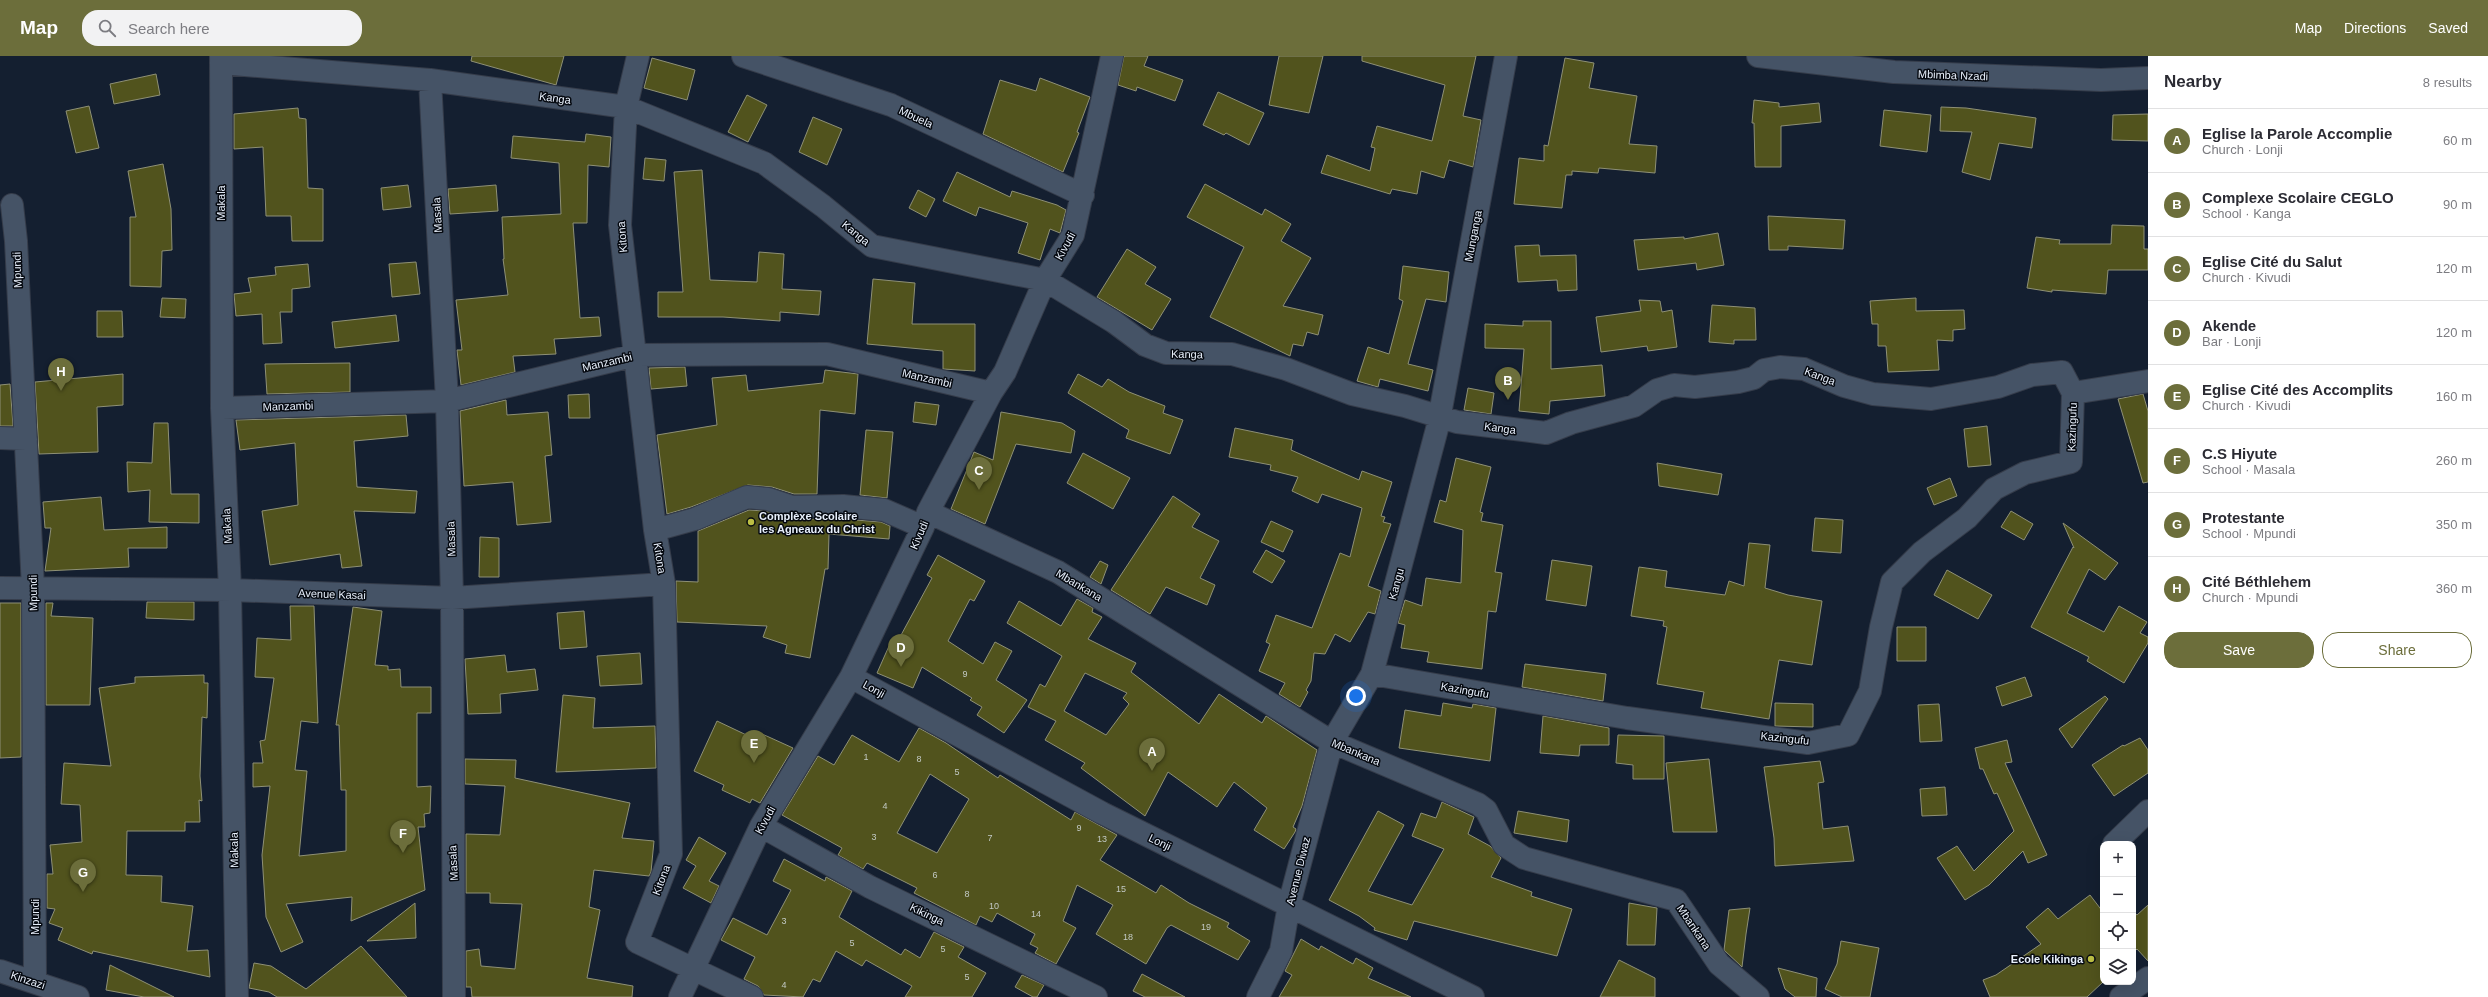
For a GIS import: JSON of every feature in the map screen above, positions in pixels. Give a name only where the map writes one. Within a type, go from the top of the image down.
[{"type":"street","name":"Kitona","points":[[638,56],[626,107],[620,225],[655,530],[664,584],[671,854],[637,942],[693,970]]},
{"type":"street","name":"Mbuela","points":[[743,56],[891,105],[1083,194]]},
{"type":"street","name":"Kivudi","points":[[680,997],[761,826],[852,676],[926,520],[991,393],[1005,372],[1045,280],[1073,235],[1112,56]]},
{"type":"street","name":"Munganga","points":[[1440,416],[1506,56]]},
{"type":"street","name":"Mbimba Nzadi","points":[[1758,56],[2101,80],[2148,78]]},
{"type":"street","name":"Kanga","points":[[221,59],[430,80],[626,107],[764,163],[824,206],[872,246],[1045,280],[1114,322],[1145,345],[1166,354],[1232,354],[1286,369],[1352,394],[1405,406],[1457,422],[1546,433],[1571,423],[1634,406],[1657,390],[1674,385],[1695,387],[1738,382],[1754,378],[1764,370],[1780,367],[1804,369],[1844,386],[1873,394],[1931,398],[1998,387],[2032,375],[2062,372],[2073,393]]},
{"type":"street","name":"Makala","points":[[221,59],[222,408],[230,590],[237,997]]},
{"type":"street","name":"Masala","points":[[430,80],[447,400],[452,598],[454,997]]},
{"type":"street","name":"Mpundi","points":[[12,205],[16,241],[33,588],[35,982]]},
{"type":"street","name":"Manzambi","points":[[222,408],[447,400],[636,355],[827,354],[991,393]]},
{"type":"street","points":[[2073,393],[2148,381]]},
{"type":"street","name":"Kazingufu","points":[[1372,674],[1627,718],[1808,742],[1848,735],[1870,691],[1881,627],[1892,582],[1922,552],[1967,518],[1994,489],[2025,473],[2071,462],[2073,393]]},
{"type":"street","name":"Kangu","points":[[1332,742],[1372,674],[1440,416]]},
{"type":"street","points":[[0,438],[26,439]]},
{"type":"street","name":"Mbankana","points":[[655,530],[695,519],[747,497],[768,499],[792,507],[843,506],[884,510],[926,520],[1058,572],[1332,742],[1478,804],[1486,810],[1504,844],[1524,858],[1676,900],[1719,964],[1758,997]]},
{"type":"street","name":"Avenue Kasai","points":[[0,588],[230,590],[452,598],[664,584]]},
{"type":"street","name":"Lonji","points":[[852,676],[1102,813],[1473,997]]},
{"type":"street","name":"Avenue Diwaz","points":[[1258,997],[1281,951],[1289,905],[1332,742]]},
{"type":"street","points":[[2117,841],[2148,811]]},
{"type":"street","name":"Kikinga","points":[[761,826],[870,887],[1096,997]]},
{"type":"street","points":[[693,970],[752,997]]},
{"type":"street","name":"Kinzazi","points":[[0,971],[78,997]]},
{"type":"street","points":[[2121,997],[2148,978]]},
{"type":"building","points":[[472,56],[564,56],[556,85],[471,61]]},
{"type":"building","points":[[1124,56],[1148,56],[1144,66],[1183,80],[1175,101],[1137,87],[1136,91],[1118,85]]},
{"type":"building","points":[[1279,56],[1323,56],[1309,113],[1269,105]]},
{"type":"building","points":[[1362,56],[1476,56],[1463,116],[1481,120],[1473,167],[1449,160],[1444,178],[1421,171],[1417,194],[1392,189],[1390,194],[1321,173],[1327,155],[1370,171],[1375,148],[1371,147],[1377,126],[1432,141],[1445,85],[1362,61]]},
{"type":"building","points":[[652,58],[695,70],[687,100],[644,88]]},
{"type":"building","points":[[1565,58],[1594,63],[1589,88],[1637,96],[1629,144],[1657,146],[1655,173],[1599,168],[1598,173],[1572,171],[1572,175],[1566,175],[1562,208],[1514,204],[1519,158],[1544,161],[1544,145],[1548,146]]},
{"type":"building","points":[[156,74],[160,95],[114,104],[110,84]]},
{"type":"building","points":[[1040,78],[1090,97],[1077,132],[1079,133],[1063,172],[983,134],[1000,80],[1036,91]]},
{"type":"building","points":[[1218,92],[1264,113],[1249,145],[1226,133],[1224,135],[1203,125]]},
{"type":"building","points":[[747,95],[767,105],[748,142],[728,132]]},
{"type":"building","points":[[1754,100],[1779,103],[1779,107],[1819,103],[1821,122],[1781,126],[1781,167],[1755,167],[1754,123],[1752,123]]},
{"type":"building","points":[[89,106],[99,148],[76,153],[66,111]]},
{"type":"building","points":[[1941,107],[1966,108],[2036,118],[2032,148],[1999,143],[1990,180],[1962,172],[1972,132],[1940,131]]},
{"type":"building","points":[[298,108],[299,118],[306,119],[308,188],[323,189],[323,241],[292,241],[291,216],[266,216],[263,147],[234,149],[234,114]]},
{"type":"building","points":[[1884,110],[1931,115],[1927,152],[1880,146]]},
{"type":"building","points":[[2148,114],[2148,141],[2112,140],[2113,115]]},
{"type":"building","points":[[813,117],[842,129],[827,165],[799,152]]},
{"type":"building","points":[[586,134],[611,137],[609,167],[588,165],[587,223],[573,223],[580,318],[599,317],[601,336],[554,339],[556,354],[513,356],[515,372],[461,385],[457,350],[462,350],[456,300],[508,295],[503,259],[502,217],[561,214],[559,163],[511,158],[513,136],[585,142]]},
{"type":"building","points":[[645,158],[666,160],[664,181],[643,179]]},
{"type":"building","points":[[163,164],[171,209],[172,250],[162,251],[161,287],[130,286],[130,217],[136,217],[128,171]]},
{"type":"building","points":[[702,170],[710,280],[757,282],[759,252],[784,254],[782,289],[821,291],[819,315],[780,312],[780,321],[723,317],[658,317],[658,292],[683,292],[674,172]]},
{"type":"building","points":[[957,172],[1010,197],[1012,191],[1057,205],[1066,210],[1060,233],[1050,229],[1040,260],[1018,253],[1028,223],[979,207],[976,216],[943,201]]},
{"type":"building","points":[[1205,184],[1262,215],[1265,209],[1291,224],[1281,241],[1311,258],[1283,306],[1323,315],[1318,335],[1307,332],[1303,346],[1293,344],[1290,356],[1210,317],[1244,247],[1187,217]]},
{"type":"building","points":[[408,185],[411,207],[383,210],[381,188]]},
{"type":"building","points":[[496,185],[498,211],[450,214],[448,189]]},
{"type":"building","points":[[918,190],[935,199],[926,217],[909,208]]},
{"type":"building","points":[[1768,216],[1845,220],[1843,249],[1788,246],[1788,250],[1769,250]]},
{"type":"building","points":[[2112,225],[2144,226],[2144,249],[2148,249],[2148,270],[2108,270],[2106,294],[2052,290],[2052,292],[2027,288],[2036,237],[2060,240],[2059,244],[2111,244]]},
{"type":"building","points":[[1718,233],[1724,265],[1697,270],[1696,263],[1638,270],[1634,240],[1684,237],[1684,239]]},
{"type":"building","points":[[1539,245],[1540,256],[1576,255],[1577,290],[1558,291],[1557,280],[1518,282],[1515,246]]},
{"type":"building","points":[[1127,249],[1156,267],[1145,284],[1171,299],[1152,330],[1097,297]]},
{"type":"building","points":[[416,262],[420,294],[392,297],[389,264]]},
{"type":"building","points":[[308,264],[310,287],[292,289],[292,312],[280,312],[282,343],[263,344],[262,314],[236,316],[234,294],[251,292],[248,278],[276,275],[275,267]]},
{"type":"building","points":[[1403,266],[1449,272],[1446,302],[1426,299],[1408,364],[1433,370],[1428,391],[1380,379],[1378,387],[1357,381],[1368,347],[1389,354],[1403,301],[1399,299]]},
{"type":"building","points":[[873,279],[915,283],[912,324],[975,324],[975,371],[943,369],[943,351],[867,344]]},
{"type":"building","points":[[162,298],[186,299],[185,318],[160,317]]},
{"type":"building","points":[[1916,298],[1916,311],[1964,310],[1965,329],[1953,330],[1953,341],[1937,340],[1939,370],[1888,372],[1886,346],[1878,346],[1878,324],[1872,324],[1870,301]]},
{"type":"building","points":[[1639,300],[1660,301],[1662,312],[1672,310],[1677,347],[1648,351],[1647,346],[1601,352],[1596,317],[1641,311]]},
{"type":"building","points":[[1712,305],[1755,308],[1756,340],[1734,340],[1734,344],[1709,342]]},
{"type":"building","points":[[97,311],[122,311],[123,337],[97,337]]},
{"type":"building","points":[[396,315],[399,341],[335,348],[332,322]]},
{"type":"building","points":[[1523,321],[1551,321],[1551,369],[1602,365],[1605,396],[1550,401],[1549,414],[1519,411],[1524,349],[1485,348],[1485,324],[1523,326]]},
{"type":"building","points":[[350,363],[350,392],[267,394],[265,364]]},
{"type":"building","points":[[685,367],[687,386],[651,389],[649,368]]},
{"type":"building","points":[[825,370],[858,374],[855,414],[820,410],[817,494],[794,494],[772,487],[748,485],[691,507],[667,514],[657,435],[717,425],[712,378],[746,375],[748,391],[823,383]]},
{"type":"building","points":[[123,374],[123,405],[97,407],[98,452],[39,454],[35,382]]},
{"type":"building","points":[[1078,374],[1102,387],[1108,379],[1129,392],[1165,406],[1163,413],[1183,420],[1170,454],[1126,438],[1129,430],[1068,393]]},
{"type":"building","points":[[10,384],[13,426],[0,426],[0,385]]},
{"type":"building","points":[[1468,388],[1494,393],[1491,414],[1464,410]]},
{"type":"building","points":[[589,394],[590,418],[569,418],[568,395]]},
{"type":"building","points":[[2143,394],[2148,411],[2148,482],[2143,483],[2118,399]]},
{"type":"building","points":[[506,400],[507,415],[548,412],[552,455],[545,456],[551,522],[517,525],[513,482],[464,486],[460,411]]},
{"type":"building","points":[[915,402],[939,405],[936,425],[913,422]]},
{"type":"building","points":[[1001,412],[1062,423],[1075,431],[1071,453],[1016,444],[985,524],[951,509],[974,452],[993,460]]},
{"type":"building","points":[[406,415],[408,436],[354,441],[357,487],[417,491],[415,513],[354,511],[362,566],[342,568],[340,554],[270,565],[262,511],[298,505],[295,443],[240,450],[236,420]]},
{"type":"building","points":[[154,423],[168,423],[171,494],[199,494],[199,523],[149,522],[150,490],[128,492],[127,462],[152,463]]},
{"type":"building","points":[[1987,426],[1991,465],[1968,467],[1964,429]]},
{"type":"building","points":[[1235,428],[1293,440],[1291,450],[1359,480],[1362,471],[1392,482],[1381,516],[1385,517],[1383,522],[1391,524],[1368,586],[1381,591],[1375,614],[1368,612],[1350,642],[1335,634],[1325,654],[1314,653],[1311,681],[1306,690],[1308,692],[1300,707],[1279,694],[1285,683],[1259,671],[1270,644],[1266,642],[1276,615],[1312,628],[1340,553],[1350,557],[1362,508],[1322,494],[1318,503],[1292,491],[1298,477],[1270,470],[1271,465],[1229,457]]},
{"type":"building","points":[[866,430],[893,432],[887,498],[860,495]]},
{"type":"building","points":[[1083,453],[1130,478],[1113,509],[1067,483]]},
{"type":"building","points":[[1456,458],[1491,467],[1480,512],[1483,513],[1481,521],[1503,525],[1495,572],[1502,573],[1496,612],[1488,611],[1482,669],[1427,662],[1429,652],[1401,648],[1405,625],[1398,623],[1405,600],[1422,606],[1426,578],[1461,583],[1463,530],[1434,522],[1440,500],[1446,502]]},
{"type":"building","points":[[1657,463],[1722,474],[1718,495],[1659,486]]},
{"type":"building","points":[[1950,478],[1957,496],[1934,505],[1927,488]]},
{"type":"building","points":[[1173,496],[1200,514],[1192,527],[1219,541],[1200,578],[1215,585],[1207,605],[1166,587],[1150,614],[1111,590]]},
{"type":"building","points":[[101,497],[104,530],[167,527],[167,548],[128,548],[129,567],[45,571],[51,528],[45,528],[43,502]]},
{"type":"building","points":[[749,510],[765,511],[792,519],[843,519],[881,522],[890,526],[889,539],[829,534],[828,569],[825,569],[810,658],[785,653],[787,645],[763,637],[767,626],[677,622],[676,581],[698,582],[698,531]]},
{"type":"building","points":[[2011,511],[2033,524],[2024,540],[2001,527]]},
{"type":"building","points":[[1815,518],[1843,520],[1841,553],[1812,551]]},
{"type":"building","points":[[1271,521],[1293,531],[1283,552],[1261,542]]},
{"type":"building","points":[[2063,523],[2118,563],[2105,580],[2089,569],[2067,613],[2104,632],[2119,606],[2147,622],[2140,633],[2148,637],[2148,643],[2124,683],[2087,661],[2089,657],[2031,627],[2073,547],[2074,548]]},
{"type":"building","points":[[480,537],[499,538],[499,577],[479,577]]},
{"type":"building","points":[[1749,543],[1770,545],[1765,588],[1788,595],[1822,601],[1812,665],[1779,660],[1769,719],[1701,708],[1704,692],[1657,684],[1667,627],[1663,626],[1664,621],[1631,616],[1639,567],[1667,571],[1665,587],[1725,595],[1729,581],[1744,586]]},
{"type":"building","points":[[1266,550],[1285,561],[1272,583],[1253,572]]},
{"type":"building","points":[[938,555],[985,581],[974,601],[970,599],[948,641],[983,664],[995,642],[1012,651],[996,680],[1027,700],[1004,733],[977,715],[982,707],[970,700],[972,698],[922,667],[913,688],[877,673],[889,646],[894,648],[932,578],[927,575]]},
{"type":"building","points":[[1552,560],[1592,566],[1586,606],[1546,600]]},
{"type":"building","points":[[1100,561],[1108,565],[1101,584],[1090,577]]},
{"type":"building","points":[[1947,570],[1992,595],[1978,619],[1934,595]]},
{"type":"building","points":[[1077,599],[1093,608],[1092,612],[1102,617],[1088,639],[1136,663],[1131,672],[1199,724],[1219,694],[1262,723],[1266,716],[1317,750],[1302,806],[1293,827],[1296,829],[1295,832],[1284,849],[1254,830],[1267,808],[1234,782],[1217,807],[1168,772],[1145,816],[1081,768],[1085,763],[1045,740],[1056,721],[1028,707],[1040,684],[1045,687],[1062,656],[1007,623],[1019,601],[1061,626]],"holes":[[[1085,673],[1127,693],[1123,698],[1129,704],[1106,735],[1064,711]]]},
{"type":"building","points":[[147,602],[194,602],[194,620],[146,618]]},
{"type":"building","points":[[0,603],[21,603],[21,757],[0,758]]},
{"type":"building","points":[[46,603],[53,603],[51,616],[93,618],[90,705],[46,705]]},
{"type":"building","points":[[290,606],[314,606],[318,723],[301,721],[295,770],[307,771],[299,856],[346,851],[346,790],[341,790],[339,725],[336,725],[353,607],[382,611],[375,665],[388,666],[388,670],[400,669],[401,687],[431,687],[431,713],[417,713],[417,787],[431,786],[430,813],[424,814],[425,827],[418,827],[425,890],[351,921],[352,897],[286,904],[303,942],[281,952],[266,917],[262,855],[270,786],[253,787],[253,763],[263,763],[260,741],[265,740],[274,678],[255,677],[257,638],[291,640]]},
{"type":"building","points":[[584,611],[587,647],[560,649],[557,613]]},
{"type":"building","points":[[1897,627],[1926,627],[1926,661],[1897,661]]},
{"type":"building","points":[[640,653],[642,684],[600,686],[597,656]]},
{"type":"building","points":[[505,655],[507,672],[535,669],[538,690],[500,694],[501,713],[468,714],[465,659]]},
{"type":"building","points":[[1525,664],[1606,674],[1603,701],[1522,687]]},
{"type":"building","points":[[204,675],[204,683],[208,683],[207,718],[202,717],[200,776],[202,801],[199,800],[200,822],[185,822],[185,831],[127,831],[126,875],[162,876],[161,902],[193,906],[187,951],[208,950],[210,977],[93,951],[92,954],[58,940],[63,928],[49,923],[55,909],[47,908],[47,874],[53,874],[50,845],[82,842],[80,805],[61,804],[64,763],[111,766],[99,688],[135,683],[135,677]]},
{"type":"building","points":[[2025,677],[2032,696],[2002,706],[1996,687]]},
{"type":"building","points":[[563,695],[595,698],[593,728],[655,726],[656,768],[556,772]]},
{"type":"building","points":[[2105,696],[2108,699],[2072,748],[2059,729]]},
{"type":"building","points":[[1443,703],[1472,708],[1473,704],[1496,708],[1490,761],[1399,748],[1405,710],[1441,716]]},
{"type":"building","points":[[1775,703],[1813,704],[1813,727],[1775,726]]},
{"type":"building","points":[[1939,704],[1942,741],[1920,742],[1918,705]]},
{"type":"building","points":[[1543,716],[1609,728],[1609,745],[1580,745],[1579,756],[1540,753]]},
{"type":"building","points":[[717,721],[757,740],[760,733],[793,748],[760,803],[752,799],[750,803],[722,790],[724,785],[694,771]]},
{"type":"building","points":[[919,728],[946,743],[998,778],[1000,775],[1071,820],[1075,812],[1117,835],[1100,860],[1156,893],[1161,885],[1189,903],[1229,923],[1227,927],[1250,941],[1238,960],[1171,925],[1167,928],[1146,964],[1096,934],[1113,905],[1077,885],[1063,921],[1076,928],[1056,964],[1035,953],[1038,948],[1030,944],[1035,934],[997,913],[992,922],[980,916],[976,925],[914,893],[917,888],[867,863],[863,869],[838,855],[842,848],[782,815],[818,756],[834,765],[852,735],[899,762]],"holes":[[[930,774],[969,799],[937,853],[897,833]]]},
{"type":"building","points":[[1618,735],[1664,736],[1664,779],[1633,779],[1633,765],[1616,763]]},
{"type":"building","points":[[2140,738],[2148,750],[2148,773],[2114,796],[2092,765],[2123,745],[2124,746]]},
{"type":"building","points":[[2007,740],[2012,762],[2005,763],[2047,855],[2028,863],[2023,851],[1989,885],[1965,900],[1937,858],[1957,846],[1974,871],[2014,831],[1997,793],[1994,794],[1983,769],[1980,769],[1975,748]]},
{"type":"building","points":[[465,759],[516,760],[515,778],[630,803],[622,838],[654,841],[651,872],[649,876],[594,870],[589,907],[600,910],[587,978],[633,986],[632,997],[472,997],[471,987],[466,987],[466,951],[479,949],[481,966],[515,969],[522,904],[490,903],[490,893],[466,893],[466,834],[500,835],[505,786],[465,784]]},
{"type":"building","points":[[1709,759],[1717,832],[1673,832],[1666,763]]},
{"type":"building","points":[[1820,761],[1824,782],[1818,783],[1823,829],[1848,826],[1854,861],[1775,866],[1774,838],[1764,767]]},
{"type":"building","points":[[1945,787],[1947,815],[1922,816],[1920,789]]},
{"type":"building","points":[[1442,802],[1474,817],[1468,834],[1490,846],[1501,858],[1491,877],[1532,892],[1531,896],[1572,909],[1557,956],[1414,921],[1407,940],[1374,930],[1375,928],[1359,916],[1329,900],[1378,811],[1404,825],[1368,891],[1412,905],[1444,849],[1412,836],[1421,813],[1436,818]]},
{"type":"building","points":[[1518,811],[1569,820],[1567,842],[1514,833]]},
{"type":"building","points":[[699,837],[726,853],[709,881],[719,886],[711,903],[683,888],[696,866],[686,860]]},
{"type":"building","points":[[784,859],[825,881],[826,877],[852,891],[839,917],[901,955],[905,949],[920,958],[934,932],[964,947],[958,957],[986,973],[972,997],[905,997],[912,986],[866,960],[862,966],[836,951],[820,982],[813,979],[803,997],[764,995],[758,986],[744,979],[755,957],[721,940],[733,918],[767,935],[791,890],[773,881]]},
{"type":"building","points":[[2090,895],[2100,908],[2100,985],[2087,997],[1990,997],[1983,980],[1996,975],[2041,944],[2026,927],[2048,908],[2058,919]]},
{"type":"building","points":[[415,903],[416,938],[367,941]]},
{"type":"building","points":[[1629,903],[1657,908],[1655,945],[1627,945]]},
{"type":"building","points":[[2148,905],[2148,961],[2137,949],[2136,950],[2136,914],[2137,915]]},
{"type":"building","points":[[1750,908],[1742,967],[1724,950],[1729,910]]},
{"type":"building","points":[[1301,939],[1319,950],[1321,946],[1353,964],[1356,958],[1373,968],[1368,978],[1411,997],[1279,997],[1292,975],[1285,971]]},
{"type":"building","points":[[1841,941],[1879,948],[1870,997],[1842,997],[1825,989],[1837,964]]},
{"type":"building","points":[[361,946],[407,997],[277,997],[269,992],[249,988],[254,963],[271,966],[306,989]]},
{"type":"building","points":[[1619,960],[1655,978],[1655,997],[1600,997]]},
{"type":"building","points":[[110,965],[174,997],[144,997],[106,990]]},
{"type":"building","points":[[1778,968],[1817,978],[1816,997],[1795,997],[1785,989]]},
{"type":"building","points":[[1142,974],[1185,997],[1145,997],[1133,991]]},
{"type":"building","points":[[1022,975],[1044,985],[1037,997],[1033,997],[1015,987]]},
{"type":"place","name":"Cité Béthlehem","points":[[61,391]]},
{"type":"place","name":"Complexe Scolaire CEGLO","points":[[1508,400]]},
{"type":"place","name":"Eglise Cité du Salut","points":[[979,490]]},
{"type":"place","name":"Complèxe Scolaire les Agneaux du Christ","points":[[751,522]]},
{"type":"place","name":"Akende","points":[[901,667]]},
{"type":"place","name":"Eglise Cité des Accomplits","points":[[754,763]]},
{"type":"place","name":"Eglise la Parole Accomplie","points":[[1152,771]]},
{"type":"place","name":"C.S Hiyute","points":[[403,853]]},
{"type":"place","name":"Protestante","points":[[83,892]]},
{"type":"place","name":"Ecole Kikinga","points":[[2091,959]]}]
